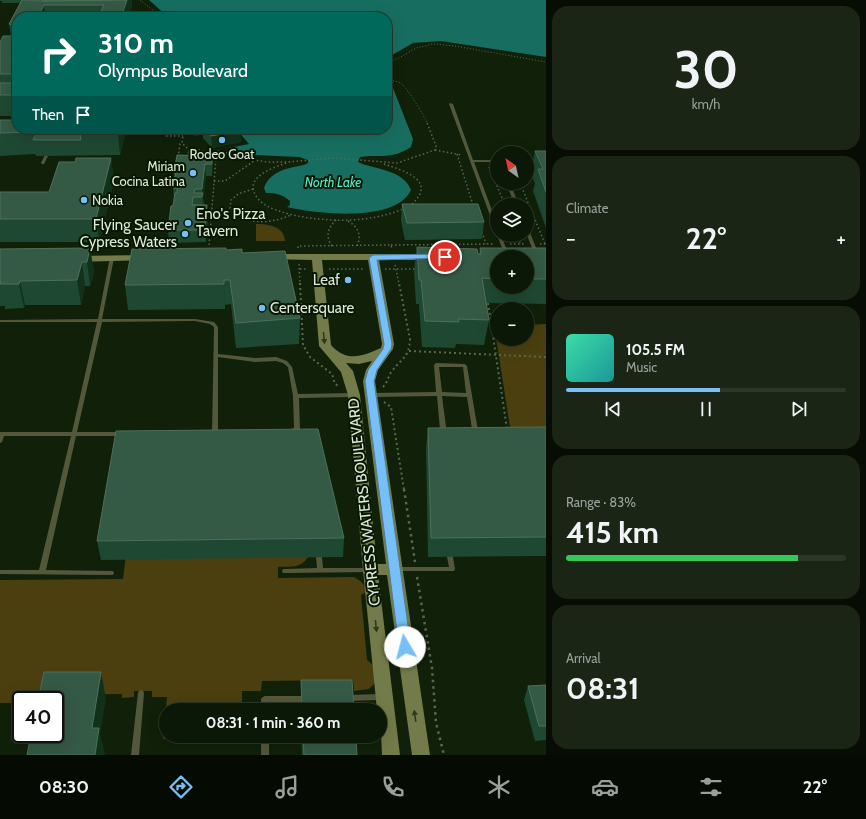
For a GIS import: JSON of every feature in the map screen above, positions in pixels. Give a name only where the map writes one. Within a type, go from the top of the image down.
[{"type":"street","points":[[263,257],[317,263],[374,263],[438,257]]},
{"type":"street","points":[[64,259],[154,258]]},
{"type":"street","name":"CYPRESS WATERS BOULEVARD","points":[[317,263],[325,346],[347,371],[354,395],[370,570],[392,755]]},
{"type":"street","points":[[331,354],[342,360],[357,361],[367,360],[377,356],[387,349],[388,344],[374,263]]},
{"type":"street","name":"CYPRESS WATERS BOULEVARD","points":[[387,349],[372,370],[369,381],[376,392],[394,569],[421,755]]},
{"type":"street","points":[[354,395],[376,392]]},
{"type":"street","points":[[370,570],[394,569]]},
{"type":"lane","points":[[451,104],[490,211]]},
{"type":"lane","points":[[43,163],[46,156]]},
{"type":"lane","points":[[472,161],[487,161]]},
{"type":"lane","points":[[534,161],[546,161]]},
{"type":"lane","points":[[502,244],[504,250]]},
{"type":"lane","points":[[533,244],[538,256]]},
{"type":"lane","points":[[42,572],[100,320],[112,258]]},
{"type":"lane","points":[[0,321],[100,320],[204,321],[212,323],[216,327],[215,433]]},
{"type":"lane","points":[[216,355],[255,360],[276,359],[285,362],[290,367],[296,396],[297,433],[284,431]]},
{"type":"lane","points":[[444,441],[436,365],[465,366],[475,431],[467,431]]},
{"type":"lane","points":[[376,392],[469,395]]},
{"type":"lane","points":[[296,396],[354,395]]},
{"type":"lane","points":[[443,430],[451,430]]},
{"type":"lane","points":[[207,433],[222,433]]},
{"type":"lane","points":[[0,441],[1,434],[126,434]]},
{"type":"lane","points":[[319,557],[320,570]]},
{"type":"lane","points":[[394,569],[452,569],[450,557]]},
{"type":"lane","points":[[285,571],[370,570]]},
{"type":"lane","points":[[0,572],[111,573]]},
{"type":"lane","points":[[135,755],[141,693]]},
{"type":"lane","points":[[340,698],[384,697]]},
{"type":"lane","points":[[265,703],[265,700],[317,698]]},
{"type":"lane","points":[[265,743],[266,755]]},
{"type":"path","points":[[140,0],[156,12]]},
{"type":"path","points":[[392,60],[422,46],[433,44],[546,62]]},
{"type":"path","points":[[392,81],[403,85],[412,101],[423,113],[436,146],[436,150]]},
{"type":"path","points":[[161,166],[177,166],[180,144],[182,144],[183,136],[166,136]]},
{"type":"path","points":[[182,144],[191,150],[229,153],[255,160],[288,162]]},
{"type":"path","points":[[384,163],[410,174],[420,184],[421,192],[417,200],[398,211],[382,216],[347,220],[306,218],[279,211],[263,203],[256,196],[253,189],[255,180],[272,168],[288,162],[301,160],[334,158],[384,163],[401,163],[436,150],[470,156]]},
{"type":"path","points":[[209,151],[216,156],[209,245]]},
{"type":"path","points":[[456,154],[475,211],[490,211]]},
{"type":"path","points":[[214,181],[225,181],[255,160]]},
{"type":"path","points":[[487,161],[502,198]]},
{"type":"path","points":[[253,189],[238,194],[231,200],[230,208],[237,215],[259,222],[276,221],[292,214]]},
{"type":"path","points":[[398,211],[405,211]]},
{"type":"path","points":[[298,252],[298,246],[546,244],[534,216]]},
{"type":"path","points":[[332,246],[328,241],[327,232],[329,227],[336,220]]},
{"type":"path","points":[[347,220],[359,231],[360,237],[357,246]]},
{"type":"path","points":[[482,231],[486,244]]},
{"type":"path","points":[[391,245],[392,251]]},
{"type":"path","points":[[299,263],[303,345],[310,357],[329,371],[332,374],[335,384],[342,388]]},
{"type":"path","points":[[300,269],[317,263],[374,263],[396,269],[420,269]]},
{"type":"path","points":[[376,392],[387,383],[391,371],[406,358],[410,351],[410,339],[395,263]]},
{"type":"path","points":[[488,303],[508,431]]},
{"type":"path","points":[[410,351],[546,357]]},
{"type":"shaded area","points":[[256,224],[270,225],[279,229],[284,236],[285,241],[256,241]]},
{"type":"shaded area","points":[[546,324],[546,446],[513,446],[497,346],[534,346],[534,325]]},
{"type":"shaded area","points":[[126,554],[310,554],[307,559],[297,566],[278,567],[278,578],[354,577],[362,583],[366,592],[361,595],[367,660],[375,667],[375,683],[369,689],[354,691],[353,680],[262,681],[261,691],[242,691],[242,703],[166,703],[167,697],[152,697],[152,691],[134,691],[134,697],[122,698],[122,694],[64,695],[64,691],[12,691],[12,703],[0,703],[0,580],[123,579]]},
{"type":"water","points":[[149,0],[546,0],[546,57],[441,41],[413,43],[392,55],[392,12],[162,12]]},
{"type":"water","name":"North Lake","points":[[392,88],[413,139],[411,147],[398,154],[360,157],[358,162],[395,174],[407,183],[411,190],[403,200],[389,208],[373,212],[354,214],[316,212],[287,207],[290,205],[290,201],[279,194],[266,193],[264,188],[267,182],[275,174],[286,169],[304,165],[308,163],[308,160],[299,157],[255,155],[228,148],[249,144],[240,134],[392,134]]},
{"type":"building","points":[[22,0],[127,0],[123,12],[101,12],[104,5],[44,5],[40,12],[16,12]]},
{"type":"building","points":[[42,0],[111,0],[42,1]]},
{"type":"building","points":[[3,36],[12,36],[12,74],[0,74],[0,42]]},
{"type":"building","points":[[0,83],[12,83],[12,95],[0,95]]},
{"type":"building","points":[[0,120],[12,120],[12,133],[0,133]]},
{"type":"building","points":[[36,134],[80,134],[81,140],[33,140]]},
{"type":"building","points":[[209,134],[223,134],[211,136]]},
{"type":"building","points":[[189,150],[200,150],[199,153],[188,153]]},
{"type":"building","points":[[535,151],[546,151],[546,192],[538,169],[543,169]]},
{"type":"building","points":[[177,155],[212,156],[212,164],[205,164],[202,189],[195,189],[194,193],[203,193],[202,197],[193,197],[192,205],[207,205],[205,230],[168,230],[171,206],[173,206],[175,193],[177,193],[177,188],[173,188]]},
{"type":"building","points":[[76,158],[111,158],[96,219],[0,219],[0,192],[49,192],[59,162],[75,162]]},
{"type":"building","points":[[402,204],[478,204],[484,222],[407,223]]},
{"type":"building","points":[[417,247],[477,249],[478,254],[481,254],[480,248],[546,248],[546,279],[534,279],[534,250],[490,250],[490,279],[482,278],[489,320],[458,319],[459,322],[425,321],[421,280],[419,280]]},
{"type":"building","points":[[90,248],[87,262],[82,262],[77,280],[20,281],[19,284],[0,284],[0,249]]},
{"type":"building","points":[[226,248],[226,250],[242,249],[242,253],[285,251],[300,318],[236,323],[230,280],[224,280],[224,284],[125,285],[132,249]]},
{"type":"building","points":[[546,427],[546,537],[431,538],[428,428]]},
{"type":"building","points":[[318,429],[344,538],[97,541],[116,431]]},
{"type":"building","points":[[44,672],[101,672],[92,728],[99,728],[95,755],[27,755],[29,743],[64,743],[64,691],[40,691]]},
{"type":"building","points":[[301,680],[352,680],[354,703],[302,703]]},
{"type":"building","points":[[546,685],[546,726],[539,726],[528,686]]},
{"type":"building","points":[[303,743],[356,743],[357,755],[304,755]]},
{"type":"place","name":"Rodeo Goat","points":[[222,140]]},
{"type":"place","name":"Miriam Cocina Latina","points":[[193,173]]},
{"type":"place","name":"Nokia","points":[[84,200]]},
{"type":"place","name":"Eno's Pizza Tavern","points":[[188,223]]},
{"type":"place","name":"Flying Saucer Cypress Waters","points":[[185,234]]},
{"type":"place","name":"Leaf","points":[[348,280]]},
{"type":"place","name":"Centersquare","points":[[262,308]]},
{"type":"route","points":[[405,647],[369,381],[372,370],[387,349],[388,344],[373,258],[445,257]]}]
